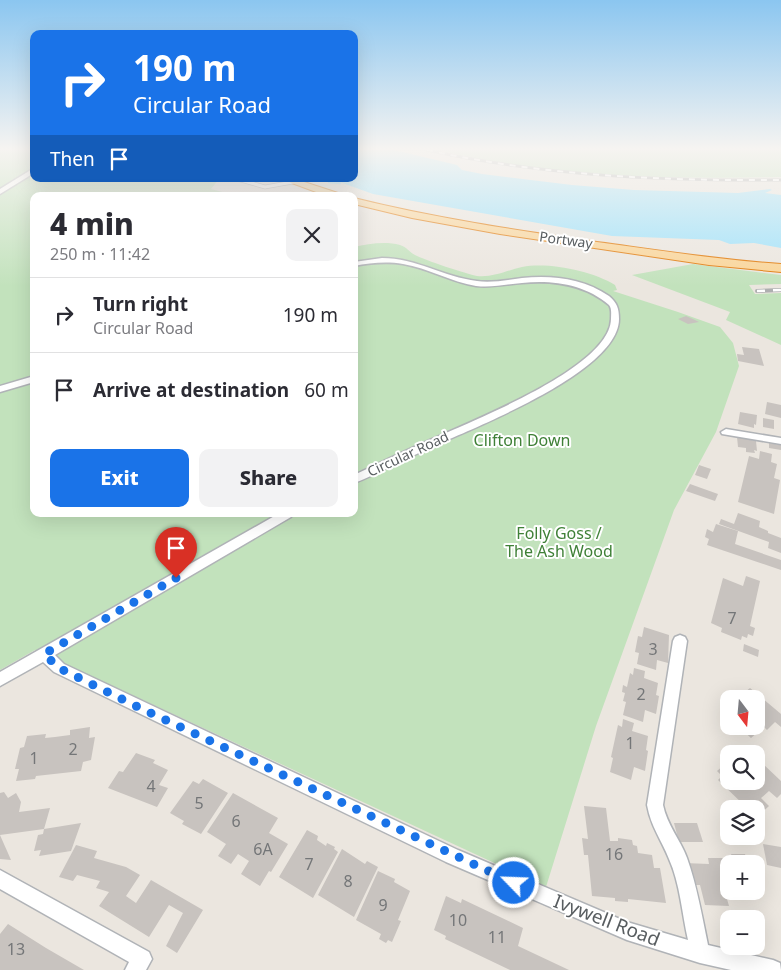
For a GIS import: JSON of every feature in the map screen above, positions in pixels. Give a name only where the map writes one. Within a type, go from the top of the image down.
[{"type":"highway","name":"Portway","points":[[358,202],[427,218],[500,230],[717,263],[781,268]]},
{"type":"street","name":"Circular Road","points":[[358,263],[378,260],[401,261],[484,284],[548,279],[570,282],[606,298],[614,306],[617,317],[614,330],[599,351],[573,373],[528,400],[358,477]]},
{"type":"street","points":[[0,389],[30,380]]},
{"type":"street","points":[[726,432],[781,441]]},
{"type":"street","points":[[0,680],[282,517]]},
{"type":"street","points":[[680,641],[655,805],[658,821],[677,855],[683,872],[700,953]]},
{"type":"street","name":"Ivywell Road","points":[[44,654],[59,668],[452,856],[627,931],[700,953],[773,970]]},
{"type":"street","points":[[0,880],[139,965]]},
{"type":"green space","name":"Clifton Down","points":[[0,195],[30,195],[30,517],[358,517],[358,246],[383,243],[400,245],[420,257],[477,276],[494,275],[533,266],[557,267],[583,272],[615,285],[617,290],[613,291],[720,327],[733,343],[739,366],[716,432],[674,510],[596,726],[546,887],[35,650],[0,670]]},
{"type":"green space","points":[[693,264],[781,275],[781,284],[749,285],[755,294],[781,293],[781,345],[726,320],[730,312],[632,275]]},
{"type":"water","points":[[380,195],[781,195],[781,248],[754,243],[730,244],[719,240],[612,236]]},
{"type":"building","points":[[686,316],[699,322],[688,324],[678,319]]},
{"type":"building","points":[[742,347],[759,349],[764,366],[738,361],[737,354],[744,355]]},
{"type":"building","points":[[767,402],[781,405],[781,418],[765,414]]},
{"type":"building","points":[[740,412],[757,415],[754,428],[738,424]]},
{"type":"building","points":[[763,418],[774,420],[774,429],[763,427]]},
{"type":"building","points":[[737,437],[756,441],[757,451],[754,450],[755,453],[746,452],[746,448],[738,447]]},
{"type":"building","points":[[769,443],[781,445],[781,450],[769,448]]},
{"type":"building","points":[[760,451],[772,454],[771,462],[777,464],[774,478],[780,480],[774,514],[738,502],[749,456],[759,459]]},
{"type":"building","points":[[699,465],[711,469],[707,479],[695,475]]},
{"type":"building","points":[[690,484],[718,494],[715,501],[686,491]]},
{"type":"building","points":[[738,513],[760,521],[759,527],[781,538],[781,553],[768,548],[769,542],[719,524],[721,519],[734,524]]},
{"type":"building","points":[[716,524],[738,531],[735,544],[781,560],[781,570],[707,545],[709,539],[705,537],[707,529],[713,532]]},
{"type":"building","points":[[746,576],[760,581],[750,626],[755,628],[753,636],[748,634],[747,638],[742,636],[741,640],[721,632],[722,628],[711,623],[723,578],[743,586]]},
{"type":"building","points":[[644,627],[669,635],[668,663],[657,660],[656,670],[637,664],[639,653],[635,652],[638,636],[642,637]]},
{"type":"building","points":[[744,644],[759,650],[758,657],[743,651]]},
{"type":"building","points":[[634,668],[645,671],[644,678],[658,683],[656,695],[659,696],[656,714],[645,710],[643,722],[623,715],[626,702],[623,701],[625,693],[622,692],[623,685],[627,687],[630,673],[633,675]]},
{"type":"building","points":[[765,701],[781,714],[781,727],[775,722],[767,730],[765,728]]},
{"type":"building","points":[[623,719],[634,723],[632,731],[648,736],[645,771],[634,767],[631,780],[610,772],[613,758],[611,757],[618,725],[622,727]]},
{"type":"building","points":[[90,727],[89,738],[95,737],[91,760],[83,762],[81,771],[36,776],[35,779],[16,781],[19,769],[15,769],[20,748],[24,747],[27,736],[46,734],[45,738],[70,735],[70,730]]},
{"type":"building","points":[[136,753],[155,760],[153,763],[168,770],[159,785],[168,788],[157,807],[108,788],[119,771],[123,772]]},
{"type":"building","points":[[765,766],[781,781],[781,794],[777,798],[769,791],[761,798],[763,800],[739,800],[728,790],[765,790]]},
{"type":"building","points":[[203,779],[228,793],[201,834],[182,824],[184,821],[170,813],[193,781],[199,784]]},
{"type":"building","points":[[4,792],[8,798],[16,793],[21,802],[19,812],[50,808],[44,829],[0,835],[0,793]]},
{"type":"building","points":[[233,793],[278,818],[269,833],[288,844],[260,886],[241,874],[249,861],[238,854],[231,864],[218,856],[226,844],[207,832]]},
{"type":"building","points":[[584,806],[606,808],[610,841],[618,841],[618,838],[632,840],[633,845],[637,846],[638,853],[652,855],[654,868],[660,868],[666,903],[628,899],[628,902],[615,901],[615,898],[592,896],[588,855],[584,855],[582,838],[588,839]]},
{"type":"building","points":[[81,823],[71,851],[39,856],[41,850],[34,851],[38,835],[43,834],[44,829]]},
{"type":"building","points":[[674,823],[697,823],[703,842],[679,842]]},
{"type":"building","points":[[307,830],[318,836],[317,840],[326,846],[327,843],[335,847],[334,849],[338,852],[313,898],[279,877]]},
{"type":"building","points":[[0,835],[11,860],[0,859]]},
{"type":"building","points":[[76,845],[97,851],[94,858],[126,867],[140,875],[126,896],[136,903],[151,880],[203,910],[177,953],[166,946],[183,913],[169,905],[149,937],[99,906],[109,892],[96,888],[100,881],[77,875],[73,881],[59,877]]},
{"type":"building","points":[[763,845],[781,847],[781,868],[767,865]]},
{"type":"building","points":[[342,849],[365,864],[367,861],[378,867],[354,917],[318,895]]},
{"type":"building","points":[[708,858],[720,858],[720,900],[727,900],[729,906],[705,905],[700,885],[689,885],[684,863],[709,864]]},
{"type":"building","points":[[378,871],[395,879],[394,882],[410,891],[398,920],[401,921],[392,942],[388,940],[386,943],[379,939],[381,934],[356,920]]},
{"type":"building","points":[[446,896],[461,903],[462,899],[523,928],[518,946],[569,970],[510,970],[445,939],[446,936],[434,930]]},
{"type":"building","points":[[8,924],[84,970],[0,970],[0,934]]},
{"type":"railway","points":[[757,291],[781,290]]},
{"type":"route","points":[[176,578],[44,654],[59,668],[140,708],[452,856],[514,883]]},
{"type":"park label","name":"Folly Goss / The Ash Wood","points":[[559,542]]}]
